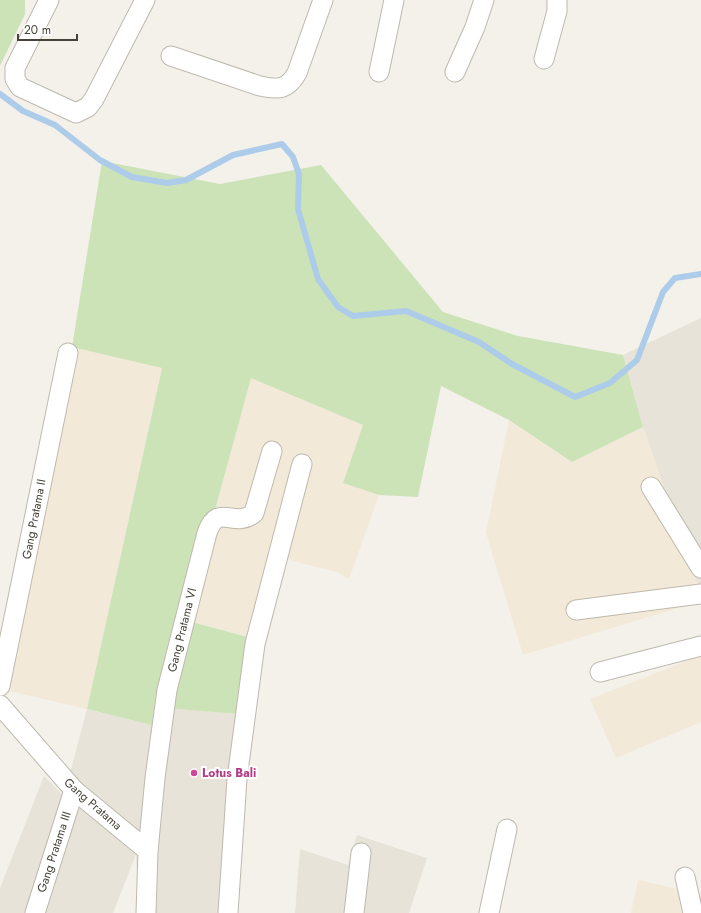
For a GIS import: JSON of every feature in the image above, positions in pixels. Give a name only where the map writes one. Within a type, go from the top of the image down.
[{"type":"street","points":[[49,0],[15,68],[15,79],[20,87],[76,113],[88,107],[94,99],[145,0]]},
{"type":"street","points":[[171,56],[260,86],[274,89],[282,88],[291,83],[298,73],[323,0]]},
{"type":"street","points":[[378,72],[394,0]]},
{"type":"street","points":[[455,72],[475,27],[484,0]]},
{"type":"street","points":[[544,59],[557,11],[557,0]]},
{"type":"street","name":"Gang Pratama II","points":[[0,686],[68,353]]},
{"type":"street","name":"Gang Pratama VI","points":[[148,851],[154,778],[167,690],[207,533],[210,524],[214,519],[221,517],[243,519],[248,518],[254,513],[272,451]]},
{"type":"street","points":[[228,913],[237,779],[255,644],[302,464]]},
{"type":"street","points":[[651,487],[701,568]]},
{"type":"street","points":[[576,610],[701,594]]},
{"type":"street","points":[[600,672],[701,646]]},
{"type":"street","name":"Gang Pratama","points":[[0,705],[74,790],[148,851]]},
{"type":"street","name":"Gang Pratama III","points":[[35,913],[74,790]]},
{"type":"street","points":[[489,913],[507,828]]},
{"type":"street","points":[[146,913],[148,851]]},
{"type":"street","points":[[354,913],[361,853]]},
{"type":"street","points":[[685,877],[693,913]]},
{"type":"shaded area","points":[[701,318],[701,594],[643,427],[623,355]]},
{"type":"shaded area","points":[[72,347],[162,367],[87,709],[0,689]]},
{"type":"shaded area","points":[[251,377],[363,425],[343,483],[379,495],[349,579],[336,572],[275,556],[255,639],[177,618],[215,510]]},
{"type":"shaded area","points":[[509,420],[572,462],[643,427],[701,594],[701,601],[523,655],[486,533]]},
{"type":"shaded area","points":[[701,655],[701,722],[616,758],[590,699]]},
{"type":"shaded area","points":[[154,706],[238,714],[223,913],[139,913],[136,854],[113,913],[0,913],[0,888],[44,776],[64,796],[87,709],[152,725]]},
{"type":"shaded area","points":[[357,835],[427,858],[409,913],[295,913],[300,849],[348,865]]},
{"type":"shaded area","points":[[638,880],[701,894],[701,913],[631,913]]},
{"type":"green space","points":[[0,0],[25,0],[25,14],[0,66]]},
{"type":"green space","points":[[102,161],[220,184],[321,165],[443,312],[518,336],[623,355],[643,427],[572,462],[509,420],[441,386],[418,497],[379,495],[343,483],[363,425],[251,378],[215,510],[177,618],[255,639],[238,714],[154,707],[152,725],[87,709],[162,368],[72,347]]},
{"type":"waterway","points":[[0,94],[23,111],[55,125],[100,160],[132,177],[167,183],[186,180],[233,155],[282,144],[293,157],[299,174],[298,209],[318,279],[338,307],[353,316],[406,311],[479,342],[512,364],[575,397],[610,383],[637,360],[663,292],[675,278],[701,274]]},
{"type":"place","name":"Lotus Bali","points":[[194,773]]}]
